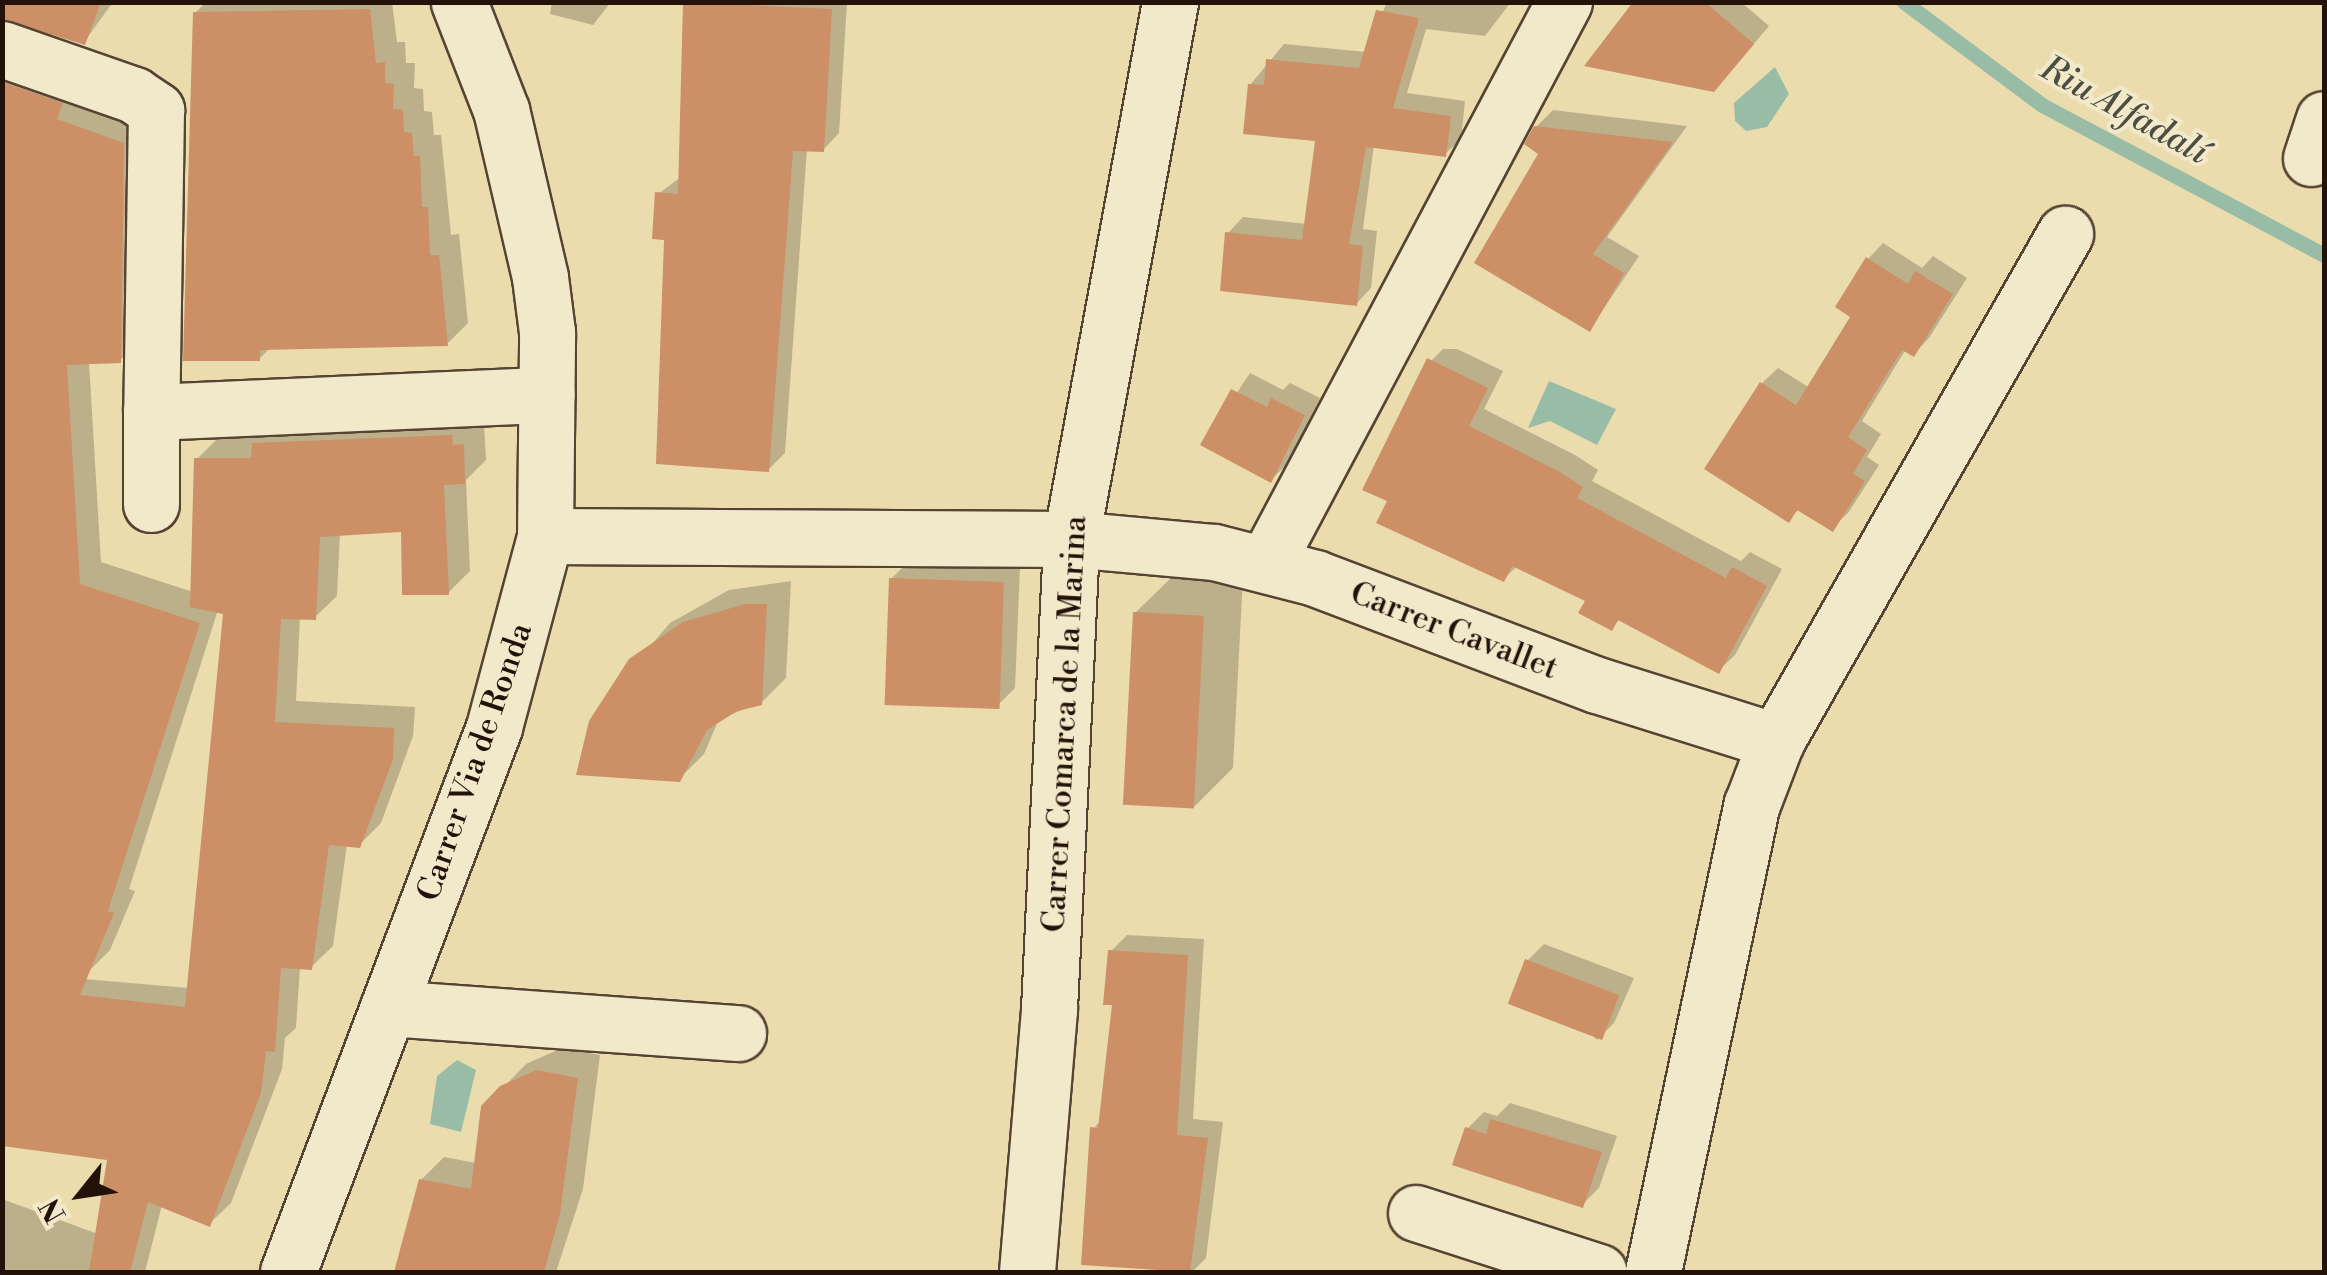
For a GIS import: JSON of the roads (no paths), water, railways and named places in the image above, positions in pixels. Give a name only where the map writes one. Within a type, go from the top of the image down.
[{"type":"street","name":"Carrer Via de Ronda","points":[[288,1272],[494,727],[544,536],[548,332],[530,216],[501,110],[460,2]]},
{"type":"street","name":"Carrer Comarca de la Marina","points":[[1027,1272],[1049,1009],[1071,539],[1170,2]]},
{"type":"street","points":[[1267,562],[1564,2]]},
{"type":"street","points":[[2,49],[134,95],[156,110],[151,504]]},
{"type":"street","points":[[1652,1272],[1752,804],[1776,741],[2065,234]]},
{"type":"street","points":[[151,412],[547,395]]},
{"type":"street","name":"Carrer Cavallet","points":[[544,536],[1071,539],[1267,562],[1578,678],[1776,741]]},
{"type":"street","points":[[388,1008],[738,1034]]},
{"type":"street","points":[[1416,1212],[1599,1272]]},
{"type":"waterway","name":"Riu Alfadalí","points":[[1904,2],[2042,105],[2324,255]]}]
